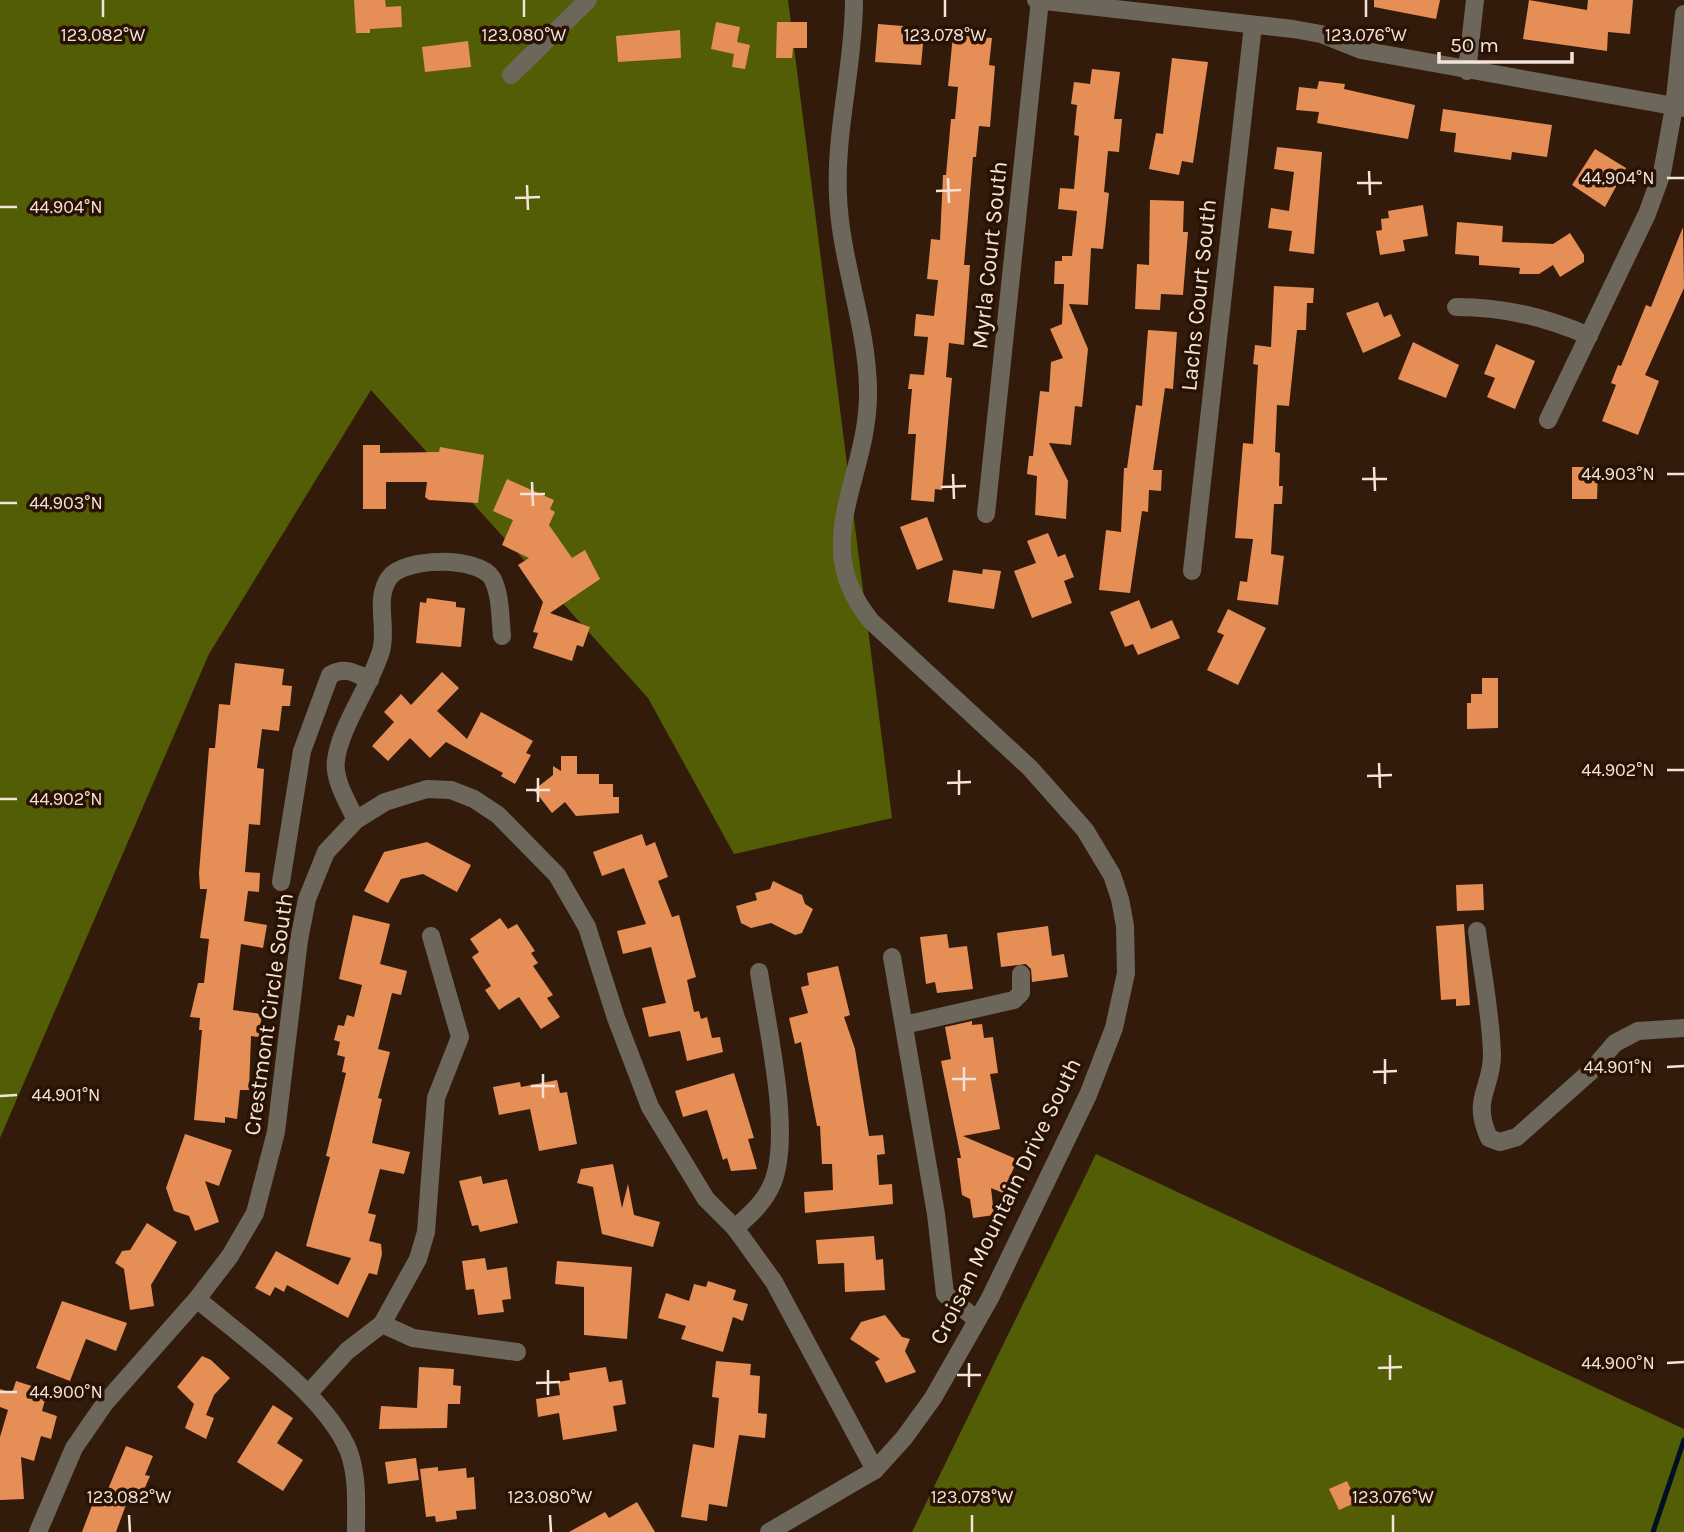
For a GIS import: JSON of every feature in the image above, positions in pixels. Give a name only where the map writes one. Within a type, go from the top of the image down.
[{"type":"street","points":[[511,75],[588,0]]},
{"type":"street","name":"Croisan Mountain Drive South","points":[[769,1532],[875,1470],[921,1415],[990,1298],[1070,1135],[1104,1056],[1122,999],[1126,973],[1125,926],[1112,875],[1085,830],[1030,768],[871,621],[858,605],[842,570],[840,536],[860,464],[868,412],[864,344],[838,195],[854,0]]},
{"type":"street","points":[[1038,0],[1321,34],[1361,50],[1679,108]]},
{"type":"street","name":"Myrla Court South","points":[[986,514],[1038,0]]},
{"type":"street","points":[[1467,71],[1475,0]]},
{"type":"street","points":[[1548,420],[1647,214],[1662,173],[1679,108],[1684,13]]},
{"type":"street","name":"Lachs Court South","points":[[1192,571],[1253,25]]},
{"type":"street","points":[[1456,307],[1507,309],[1559,323],[1589,337]]},
{"type":"street","points":[[356,820],[342,791],[335,763],[382,649],[380,613],[384,586],[390,575],[413,563],[470,564],[491,576],[497,589],[502,636]]},
{"type":"street","points":[[281,883],[302,751],[330,676],[339,670],[352,671],[370,680]]},
{"type":"street","name":"Crestmont Circle South","points":[[38,1532],[74,1448],[105,1403],[197,1299],[230,1256],[261,1198],[275,1132],[289,1012],[307,899],[326,852],[356,820],[384,802],[407,793],[428,789],[451,790],[474,799],[498,815],[557,875],[587,927],[616,1018],[650,1107],[706,1199],[735,1228],[774,1282],[875,1470]]},
{"type":"street","points":[[1476,931],[1492,1057],[1482,1095],[1481,1121],[1489,1138],[1500,1142],[1517,1137],[1591,1071],[1615,1043],[1638,1031],[1684,1028]]},
{"type":"street","points":[[308,1394],[347,1351],[382,1324],[418,1259],[426,1232],[436,1098],[460,1037],[431,936]]},
{"type":"street","points":[[892,957],[936,1214],[945,1294],[976,1319]]},
{"type":"street","points":[[735,1228],[765,1197],[777,1168],[779,1134],[774,1068],[759,972]]},
{"type":"street","points":[[904,1025],[1014,1000],[1021,993],[1021,974]]},
{"type":"street","points":[[197,1299],[308,1394],[326,1413],[348,1451],[356,1488],[356,1532]]},
{"type":"street","points":[[382,1324],[413,1338],[517,1352]]},
{"type":"green space","points":[[0,0],[788,0],[892,818],[734,854],[648,698],[371,390],[209,654],[0,1138]]},
{"type":"green space","points":[[1096,1154],[1684,1429],[1684,1532],[912,1532]]},
{"type":"building","points":[[354,0],[385,0],[386,7],[401,6],[402,27],[370,29],[370,33],[356,33]]},
{"type":"building","points":[[1374,0],[1440,0],[1436,19],[1374,7]]},
{"type":"building","points":[[1529,0],[1587,10],[1588,0],[1633,0],[1630,34],[1608,32],[1607,51],[1523,39]]},
{"type":"building","points":[[716,22],[740,27],[737,42],[750,45],[745,69],[732,67],[734,54],[711,49]]},
{"type":"building","points":[[777,22],[807,22],[807,48],[793,48],[792,58],[776,58]]},
{"type":"building","points":[[878,24],[903,26],[903,33],[924,34],[921,65],[875,62]]},
{"type":"building","points":[[680,30],[681,58],[618,62],[616,36]]},
{"type":"building","points":[[953,35],[992,38],[989,65],[995,66],[990,127],[979,126],[976,157],[973,157],[964,265],[970,265],[964,345],[949,343],[946,377],[952,378],[942,490],[935,489],[934,502],[911,500],[916,434],[908,434],[912,389],[908,389],[910,374],[924,375],[928,337],[914,336],[916,314],[934,316],[938,280],[927,279],[931,239],[940,240],[943,175],[946,175],[951,119],[955,119],[958,87],[948,86]]},
{"type":"building","points":[[468,41],[471,67],[425,72],[422,47]]},
{"type":"building","points":[[1172,58],[1208,62],[1193,163],[1182,161],[1179,175],[1149,169],[1156,133],[1163,134]]},
{"type":"building","points":[[1092,69],[1120,72],[1114,119],[1122,119],[1119,152],[1108,151],[1104,192],[1109,193],[1103,249],[1091,248],[1088,305],[1069,304],[1088,349],[1082,407],[1075,406],[1071,445],[1049,443],[1068,481],[1066,519],[1035,515],[1037,476],[1027,474],[1029,456],[1033,456],[1040,391],[1049,392],[1051,362],[1063,358],[1050,329],[1062,324],[1064,284],[1054,284],[1055,261],[1062,261],[1062,256],[1072,256],[1077,211],[1058,209],[1060,188],[1074,189],[1079,136],[1074,135],[1077,105],[1071,104],[1074,82],[1090,84]]},
{"type":"building","points":[[1319,81],[1345,84],[1344,89],[1415,105],[1408,139],[1317,123],[1319,112],[1296,110],[1299,87],[1317,89]]},
{"type":"building","points":[[1443,109],[1552,125],[1547,157],[1512,152],[1511,160],[1454,152],[1456,133],[1440,131]]},
{"type":"building","points":[[1277,147],[1322,152],[1314,254],[1289,251],[1292,231],[1268,228],[1271,208],[1289,211],[1294,172],[1274,169]]},
{"type":"building","points":[[1595,149],[1626,168],[1605,207],[1572,185]]},
{"type":"building","points":[[1150,200],[1184,201],[1183,232],[1188,232],[1183,295],[1161,294],[1160,310],[1135,309],[1137,264],[1149,265]]},
{"type":"building","points":[[1423,205],[1428,236],[1403,240],[1405,251],[1380,255],[1376,231],[1382,230],[1381,219],[1389,218],[1388,211]]},
{"type":"building","points":[[1457,222],[1503,226],[1502,242],[1553,244],[1570,233],[1584,255],[1584,262],[1560,277],[1553,265],[1539,274],[1519,274],[1520,268],[1479,265],[1479,256],[1455,254]]},
{"type":"building","points":[[1683,227],[1684,288],[1645,375],[1659,381],[1638,435],[1602,421],[1616,385],[1611,383],[1618,365],[1621,366],[1646,305],[1651,307]]},
{"type":"building","points":[[1274,286],[1314,288],[1313,303],[1307,303],[1306,330],[1297,330],[1289,406],[1277,405],[1275,452],[1280,453],[1279,486],[1283,486],[1282,504],[1274,504],[1271,554],[1284,556],[1278,605],[1237,600],[1240,581],[1247,582],[1253,539],[1235,538],[1243,443],[1253,444],[1258,365],[1253,364],[1255,345],[1271,347]]},
{"type":"building","points":[[1378,302],[1384,317],[1391,314],[1401,336],[1363,353],[1346,313]]},
{"type":"building","points":[[1148,330],[1177,332],[1173,389],[1165,388],[1153,470],[1162,470],[1161,491],[1149,490],[1148,512],[1142,511],[1130,593],[1099,590],[1106,530],[1121,532],[1124,468],[1127,468],[1136,405],[1142,406]]},
{"type":"building","points":[[1413,342],[1459,365],[1446,398],[1398,379]]},
{"type":"building","points":[[1496,344],[1535,361],[1515,409],[1487,397],[1495,378],[1484,374]]},
{"type":"building","points":[[363,445],[380,445],[380,453],[439,452],[440,447],[484,455],[478,503],[429,500],[425,497],[427,482],[386,482],[386,509],[363,509]]},
{"type":"building","points":[[1572,467],[1598,467],[1597,499],[1572,499]]},
{"type":"building","points":[[507,479],[554,500],[550,509],[555,512],[549,525],[572,558],[585,550],[600,579],[550,613],[590,627],[583,647],[577,645],[572,661],[533,648],[538,633],[533,632],[543,602],[518,565],[529,558],[502,545],[513,520],[493,511]]},
{"type":"building","points":[[927,517],[943,560],[917,570],[900,527]]},
{"type":"building","points":[[1048,533],[1058,557],[1065,554],[1074,577],[1064,581],[1072,603],[1032,618],[1014,571],[1036,563],[1027,541]]},
{"type":"building","points":[[983,569],[1001,571],[994,609],[948,602],[953,570],[982,574]]},
{"type":"building","points":[[427,598],[456,602],[456,607],[465,608],[461,647],[416,643],[420,602],[426,603]]},
{"type":"building","points":[[1139,600],[1151,629],[1172,620],[1180,638],[1138,655],[1133,644],[1125,647],[1110,612]]},
{"type":"building","points":[[1228,609],[1266,628],[1238,685],[1207,670],[1224,635],[1217,632]]},
{"type":"building","points":[[235,663],[284,669],[282,685],[292,686],[290,706],[282,706],[279,731],[262,729],[257,768],[264,769],[260,825],[249,824],[245,872],[260,873],[259,892],[248,891],[244,921],[267,925],[263,948],[241,944],[233,1010],[262,1014],[259,1037],[251,1036],[249,1090],[240,1090],[237,1119],[225,1117],[225,1123],[194,1120],[202,1030],[199,1030],[200,1018],[190,1017],[198,983],[204,983],[209,939],[200,938],[207,889],[200,889],[199,873],[209,748],[215,748],[219,704],[230,705]]},
{"type":"building","points":[[442,672],[459,688],[437,711],[467,739],[481,712],[533,741],[526,753],[531,755],[515,784],[501,776],[503,773],[446,742],[430,758],[410,738],[388,761],[372,746],[394,722],[384,712],[401,694],[411,705]]},
{"type":"building","points":[[1482,678],[1498,678],[1498,728],[1467,729],[1467,703],[1471,703],[1471,694],[1482,694]]},
{"type":"building","points":[[561,756],[577,756],[577,774],[599,774],[599,784],[613,784],[613,797],[619,797],[619,813],[576,816],[565,802],[552,813],[534,790],[553,775],[553,766],[561,771]]},
{"type":"building","points":[[642,834],[646,846],[655,842],[668,877],[658,881],[672,917],[679,915],[696,977],[687,980],[694,1012],[699,1011],[701,1019],[707,1017],[712,1038],[720,1037],[723,1052],[687,1061],[680,1031],[649,1037],[642,1008],[666,1003],[651,947],[623,954],[617,931],[646,924],[624,868],[602,876],[593,852]]},
{"type":"building","points":[[427,842],[471,865],[457,892],[423,874],[401,879],[388,903],[364,891],[384,852]]},
{"type":"building","points":[[773,881],[802,895],[805,904],[813,909],[802,933],[795,935],[771,923],[751,928],[741,923],[736,906],[757,900],[755,893],[770,889]]},
{"type":"building","points":[[1483,884],[1484,910],[1457,911],[1456,885]]},
{"type":"building","points":[[353,915],[390,924],[380,964],[407,971],[401,995],[392,993],[378,1049],[390,1052],[378,1098],[382,1099],[372,1143],[410,1152],[404,1174],[380,1169],[368,1213],[376,1215],[369,1241],[381,1244],[382,1254],[377,1275],[369,1273],[348,1318],[287,1285],[284,1292],[275,1287],[270,1296],[255,1288],[276,1251],[338,1285],[351,1258],[306,1246],[330,1157],[326,1156],[346,1073],[342,1072],[345,1057],[337,1055],[340,1042],[334,1040],[338,1025],[344,1026],[347,1015],[354,1017],[362,985],[339,979]]},
{"type":"building","points":[[500,918],[508,929],[517,924],[535,951],[531,953],[538,963],[533,966],[553,995],[547,998],[560,1017],[541,1029],[519,997],[499,1010],[485,990],[491,986],[472,957],[479,952],[470,939]]},
{"type":"building","points":[[1464,924],[1470,1005],[1456,1006],[1456,999],[1441,1000],[1436,926]]},
{"type":"building","points":[[1048,926],[1052,956],[1064,954],[1068,977],[1032,982],[1031,969],[1026,964],[1001,967],[997,933]]},
{"type":"building","points":[[947,934],[949,948],[967,946],[973,989],[937,993],[935,982],[926,984],[920,937]]},
{"type":"building","points":[[838,966],[850,1015],[844,1017],[855,1049],[869,1136],[883,1135],[885,1154],[877,1155],[879,1185],[892,1184],[893,1204],[805,1213],[804,1192],[833,1190],[832,1164],[822,1164],[820,1126],[817,1126],[801,1042],[795,1044],[789,1018],[808,1013],[801,987],[809,985],[807,973]]},
{"type":"building","points":[[972,1021],[972,1025],[982,1024],[984,1038],[993,1037],[998,1073],[990,1074],[1000,1129],[963,1136],[1014,1158],[1015,1165],[1003,1193],[991,1188],[994,1215],[973,1218],[970,1199],[962,1195],[957,1158],[961,1158],[941,1061],[951,1059],[945,1027]]},
{"type":"building","points":[[734,1073],[754,1138],[748,1139],[757,1169],[731,1171],[727,1158],[723,1160],[707,1110],[683,1117],[675,1091]]},
{"type":"building","points":[[557,1080],[560,1093],[567,1092],[577,1144],[539,1151],[530,1109],[499,1115],[493,1087],[520,1082],[521,1087]]},
{"type":"building","points":[[185,1134],[232,1150],[219,1186],[205,1181],[219,1222],[195,1231],[189,1216],[174,1211],[166,1188]]},
{"type":"building","points":[[613,1164],[622,1208],[628,1184],[634,1215],[660,1222],[653,1247],[602,1234],[593,1187],[577,1183],[581,1169]]},
{"type":"building","points":[[481,1176],[483,1184],[507,1179],[518,1223],[480,1232],[478,1225],[472,1226],[459,1181]]},
{"type":"building","points":[[147,1223],[177,1242],[151,1285],[154,1306],[130,1310],[124,1269],[115,1263],[122,1251],[130,1250]]},
{"type":"building","points":[[874,1236],[876,1260],[883,1259],[885,1290],[845,1292],[844,1263],[818,1264],[816,1240]]},
{"type":"building","points":[[485,1258],[487,1270],[507,1267],[511,1299],[502,1300],[504,1312],[478,1315],[474,1289],[466,1290],[462,1261]]},
{"type":"building","points":[[557,1261],[632,1267],[627,1339],[584,1335],[584,1287],[555,1284]]},
{"type":"building","points":[[708,1281],[736,1290],[733,1300],[748,1304],[743,1321],[733,1317],[723,1352],[681,1339],[686,1326],[658,1318],[666,1293],[689,1301],[694,1284],[706,1287]]},
{"type":"building","points":[[62,1301],[127,1323],[116,1351],[86,1339],[70,1381],[36,1368]]},
{"type":"building","points":[[885,1315],[902,1337],[910,1339],[905,1351],[916,1372],[886,1383],[875,1362],[880,1359],[850,1339],[861,1322]]},
{"type":"building","points":[[202,1356],[211,1360],[230,1378],[214,1395],[206,1415],[214,1418],[206,1439],[185,1428],[194,1404],[177,1387]]},
{"type":"building","points":[[716,1361],[751,1364],[750,1375],[760,1376],[758,1413],[767,1414],[765,1438],[739,1435],[727,1507],[709,1504],[707,1521],[681,1517],[693,1444],[714,1448],[719,1398],[712,1397]]},
{"type":"building","points":[[419,1367],[454,1369],[453,1385],[461,1386],[460,1404],[448,1404],[447,1428],[379,1429],[381,1406],[417,1408]]},
{"type":"building","points":[[606,1367],[609,1382],[622,1380],[626,1404],[613,1406],[617,1431],[563,1440],[559,1413],[538,1417],[536,1399],[560,1395],[558,1382],[570,1380],[569,1373]]},
{"type":"building","points":[[16,1381],[41,1389],[39,1398],[45,1400],[42,1411],[57,1416],[51,1439],[41,1436],[34,1461],[21,1457],[24,1499],[0,1500],[0,1437],[8,1410],[0,1407],[0,1389],[12,1393]]},
{"type":"building","points":[[273,1405],[293,1418],[277,1443],[303,1460],[283,1491],[237,1462]]},
{"type":"building","points":[[126,1446],[153,1456],[145,1475],[150,1476],[137,1506],[127,1502],[116,1532],[82,1532],[93,1503],[101,1506]]},
{"type":"building","points":[[416,1458],[419,1480],[388,1484],[385,1462]]},
{"type":"building","points":[[438,1467],[438,1471],[466,1468],[467,1478],[474,1477],[476,1509],[456,1511],[457,1519],[436,1522],[435,1516],[426,1517],[420,1469]]},
{"type":"building","points":[[1347,1481],[1357,1502],[1339,1510],[1329,1489]]},
{"type":"building","points":[[637,1502],[655,1532],[569,1532],[605,1512],[609,1518]]},
{"type":"waterway","points":[[1653,1532],[1684,1440]]}]
